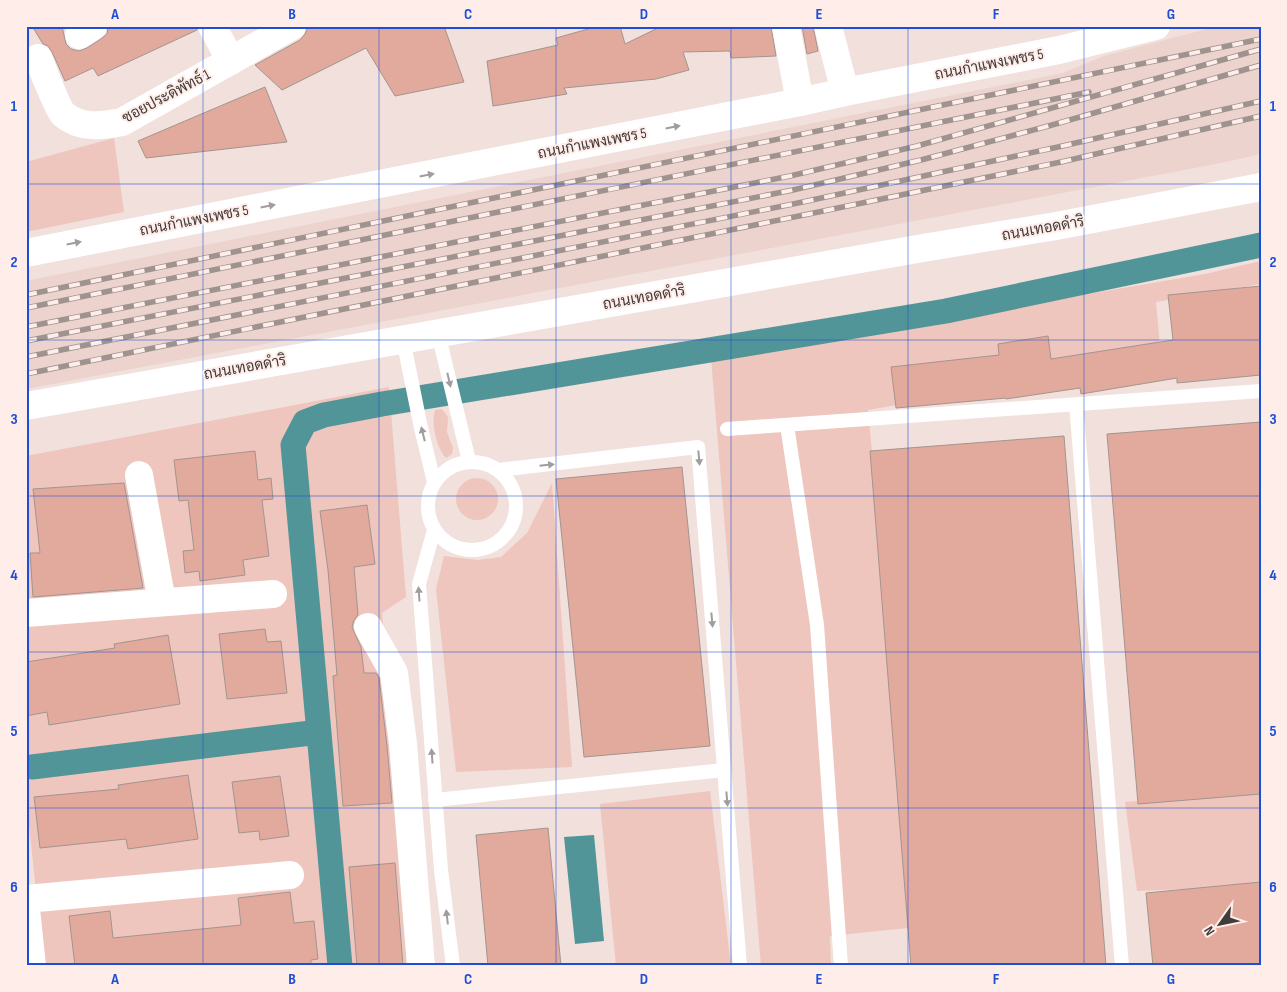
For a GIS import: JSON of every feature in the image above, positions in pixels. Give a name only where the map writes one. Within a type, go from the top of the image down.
[{"type":"street","points":[[212,26],[231,62]]},
{"type":"street","name":"ซอยประดิพัทธ์ 1","points":[[38,58],[62,113],[80,124],[100,126],[122,122],[292,26]]},
{"type":"street","points":[[828,26],[845,92]]},
{"type":"street","name":"ถนนกำแพงเพชร 5","points":[[26,253],[1059,50],[1156,26]]},
{"type":"street","points":[[786,27],[800,102]]},
{"type":"street","name":"ถนนเทอดดำริ","points":[[26,406],[1056,226],[1261,187]]},
{"type":"street","points":[[139,475],[162,602]]},
{"type":"street","points":[[26,613],[273,594]]},
{"type":"street","points":[[368,627],[394,673],[403,744],[421,966]]},
{"type":"street","points":[[26,899],[290,875]]},
{"type":"street","points":[[26,909],[32,966]]},
{"type":"lane","points":[[438,333],[469,461]]},
{"type":"lane","points":[[403,339],[434,482]]},
{"type":"lane","points":[[727,429],[1261,391]]},
{"type":"lane","points":[[1076,404],[1122,966]]},
{"type":"lane","points":[[787,425],[817,625],[841,966]]},
{"type":"lane","points":[[498,470],[698,448],[740,966]]},
{"type":"lane","points":[[469,461],[485,463],[498,470],[508,480],[515,493],[517,507],[514,521],[508,534],[497,544],[484,550],[470,551],[456,548],[444,541],[434,530],[429,518],[427,506],[429,493],[434,482],[456,464],[469,461]]},
{"type":"lane","points":[[434,530],[419,584],[441,870],[453,966]]},
{"type":"lane","points":[[435,800],[724,770]]},
{"type":"shaded area","points":[[1218,26],[1261,26],[1261,154],[26,389],[26,281],[1063,73],[1104,56]]},
{"type":"shaded area","points":[[114,138],[124,212],[26,232],[26,162]]},
{"type":"shaded area","points":[[1261,261],[1261,284],[1156,302],[1161,359],[868,410],[918,927],[830,936],[831,966],[761,966],[711,358],[1205,274]]},
{"type":"shaded area","points":[[389,387],[406,597],[382,613],[408,966],[44,966],[26,797],[26,456]]},
{"type":"shaded area","points":[[442,409],[448,417],[447,432],[453,448],[452,454],[446,458],[437,441],[434,428],[435,410]]},
{"type":"shaded area","points":[[473,478],[481,478],[492,484],[498,499],[492,514],[481,520],[473,520],[462,514],[456,503],[456,495],[462,484]]},
{"type":"shaded area","points":[[552,483],[572,767],[456,772],[436,589],[444,556],[478,560],[501,557],[527,533]]},
{"type":"shaded area","points":[[1261,790],[1261,886],[1137,891],[1125,802]]},
{"type":"shaded area","points":[[710,791],[731,966],[616,966],[600,804]]},
{"type":"water","points":[[594,835],[604,941],[575,944],[564,837]]},
{"type":"building","points":[[32,26],[62,26],[66,44],[71,49],[79,51],[101,39],[107,34],[108,28],[112,26],[196,26],[197,30],[98,76],[93,68],[65,81],[52,52],[48,46],[43,44]]},
{"type":"building","points":[[312,26],[444,26],[464,82],[395,96],[366,48],[282,90],[255,65],[300,40],[307,29]]},
{"type":"building","points":[[599,26],[620,26],[625,44],[662,26],[771,26],[776,56],[731,58],[730,51],[683,52],[689,70],[656,79],[564,88],[567,94],[493,106],[487,61],[558,45],[556,38]]},
{"type":"building","points":[[802,26],[813,26],[818,51],[807,54]]},
{"type":"building","points":[[265,87],[287,142],[146,158],[138,141]]},
{"type":"building","points":[[1261,286],[1261,375],[1177,383],[1177,378],[1081,394],[1080,388],[1006,399],[896,408],[891,367],[999,355],[998,344],[1048,336],[1051,359],[1173,340],[1168,295]]},
{"type":"building","points":[[1261,422],[1261,794],[1138,804],[1107,434]]},
{"type":"building","points":[[1064,436],[1106,966],[911,966],[870,451]]},
{"type":"building","points":[[255,451],[258,480],[271,478],[273,499],[262,500],[269,556],[243,560],[245,575],[200,581],[199,571],[185,573],[183,551],[194,550],[188,500],[179,501],[174,460]]},
{"type":"building","points":[[682,467],[710,746],[584,757],[556,479]]},
{"type":"building","points":[[124,483],[143,588],[33,597],[30,553],[40,553],[33,489]]},
{"type":"building","points":[[367,505],[375,564],[354,567],[358,615],[352,627],[361,647],[364,673],[376,673],[379,678],[392,803],[343,806],[333,676],[337,675],[328,570],[320,511]]},
{"type":"building","points":[[265,629],[267,642],[281,641],[287,693],[227,699],[219,634]]},
{"type":"building","points":[[168,635],[180,704],[49,725],[47,712],[26,716],[26,662],[115,648],[114,644]]},
{"type":"building","points":[[188,775],[198,839],[128,849],[126,839],[40,848],[34,797],[119,789],[118,785]]},
{"type":"building","points":[[280,776],[289,836],[260,840],[259,831],[239,833],[232,782]]},
{"type":"building","points":[[548,828],[561,966],[488,966],[476,835]]},
{"type":"building","points":[[395,863],[403,966],[357,966],[349,867]]},
{"type":"building","points":[[1261,882],[1261,966],[1153,966],[1146,893]]},
{"type":"building","points":[[290,892],[294,923],[314,921],[318,959],[311,960],[311,966],[75,966],[69,916],[110,911],[113,938],[241,925],[238,898]]},
{"type":"waterway","points":[[340,966],[293,445],[305,422],[324,415],[382,404],[946,311],[1261,245]]},
{"type":"waterway","points":[[32,767],[319,732]]},
{"type":"railway","points":[[26,295],[1261,39]]},
{"type":"railway","points":[[26,327],[790,176],[917,146],[1261,49]]},
{"type":"railway","points":[[26,341],[793,190],[921,160],[1052,125],[1261,65]]},
{"type":"railway","points":[[26,308],[1089,92]]},
{"type":"railway","points":[[26,357],[798,203],[1261,101]]},
{"type":"railway","points":[[26,374],[1061,162],[1261,116]]}]
